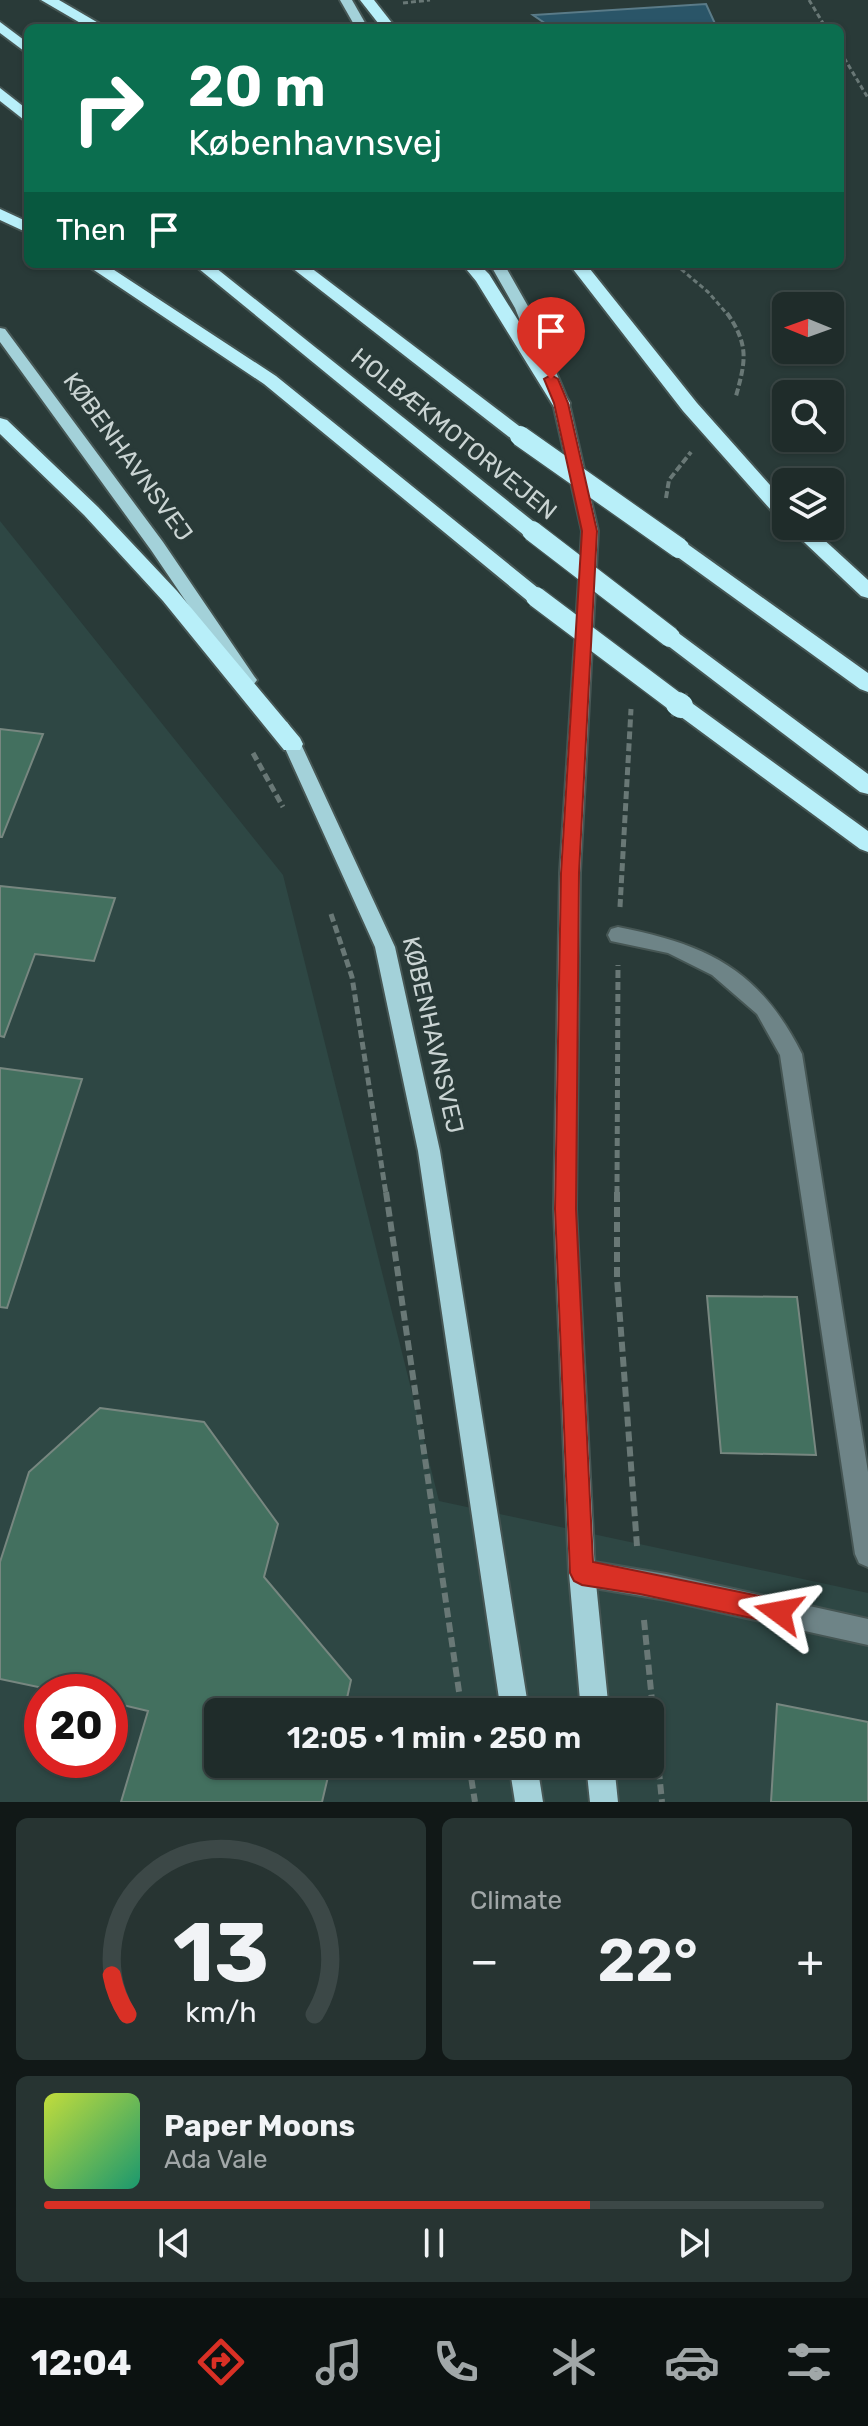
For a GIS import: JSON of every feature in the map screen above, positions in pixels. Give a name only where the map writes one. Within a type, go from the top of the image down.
[{"type":"highway","points":[[48,0],[93,24]]},
{"type":"highway","points":[[367,0],[386,24]]},
{"type":"highway","points":[[0,26],[24,47]]},
{"type":"highway","points":[[0,93],[24,114]]},
{"type":"highway","points":[[0,214],[24,226]]},
{"type":"highway","points":[[99,268],[270,380],[536,597],[868,843]]},
{"type":"highway","name":"HOLBÆKMOTORVEJEN","points":[[206,268],[532,531],[868,786]]},
{"type":"highway","name":"HOLBÆKMOTORVEJEN","points":[[300,268],[520,436],[868,684]]},
{"type":"highway","points":[[474,268],[561,403]]},
{"type":"highway","points":[[580,268],[690,407],[772,499]]},
{"type":"highway","points":[[0,424],[91,511],[170,596],[292,744]]},
{"type":"highway","points":[[812,540],[868,591]]},
{"type":"main road","points":[[346,0],[360,24]]},
{"type":"main road","points":[[499,268],[522,308],[561,403],[590,531],[570,873],[565,1209],[582,1573],[594,1698]]},
{"type":"main road","name":"KØBENHAVNSVEJ","points":[[0,332],[157,546],[292,744],[385,947],[429,1151],[513,1698]]},
{"type":"main road","points":[[525,1778],[529,1802]]},
{"type":"main road","points":[[601,1778],[604,1802]]},
{"type":"lane","points":[[618,935],[672,946],[719,969],[764,1008],[791,1054],[868,1554]]},
{"type":"lane","points":[[582,1573],[640,1582],[868,1632]]},
{"type":"path","points":[[390,4],[430,0]]},
{"type":"path","points":[[809,0],[824,24]]},
{"type":"path","points":[[844,58],[868,98]]},
{"type":"path","points":[[680,268],[707,290],[734,322],[745,354],[736,396]]},
{"type":"path","points":[[664,511],[669,480],[697,443]]},
{"type":"path","points":[[633,694],[618,935],[617,1278],[640,1582],[662,1802]]},
{"type":"path","points":[[246,740],[289,818]]},
{"type":"path","points":[[330,910],[352,977],[371,1088],[460,1698]]},
{"type":"path","points":[[471,1778],[475,1802]]},
{"type":"shaded area","points":[[0,521],[283,875],[439,1501],[868,1593],[868,1802],[0,1802]]},
{"type":"water","points":[[706,4],[715,24],[546,24],[533,15]]},
{"type":"building","points":[[0,729],[43,734],[2,837],[0,837]]},
{"type":"building","points":[[0,886],[115,898],[94,961],[35,954],[4,1037],[0,1036]]},
{"type":"building","points":[[0,1068],[82,1079],[7,1308],[0,1307]]},
{"type":"building","points":[[707,1296],[797,1297],[816,1455],[721,1453]]},
{"type":"building","points":[[100,1408],[204,1422],[278,1524],[264,1577],[351,1680],[347,1698],[204,1698],[204,1778],[328,1778],[322,1802],[121,1802],[148,1711],[128,1706],[128,1674],[24,1674],[24,1684],[0,1679],[0,1562],[29,1472]]},
{"type":"building","points":[[777,1704],[868,1722],[868,1802],[771,1802]]},
{"type":"route","points":[[551,379],[561,403],[590,531],[570,873],[565,1209],[582,1573],[640,1582],[779,1612]]}]
